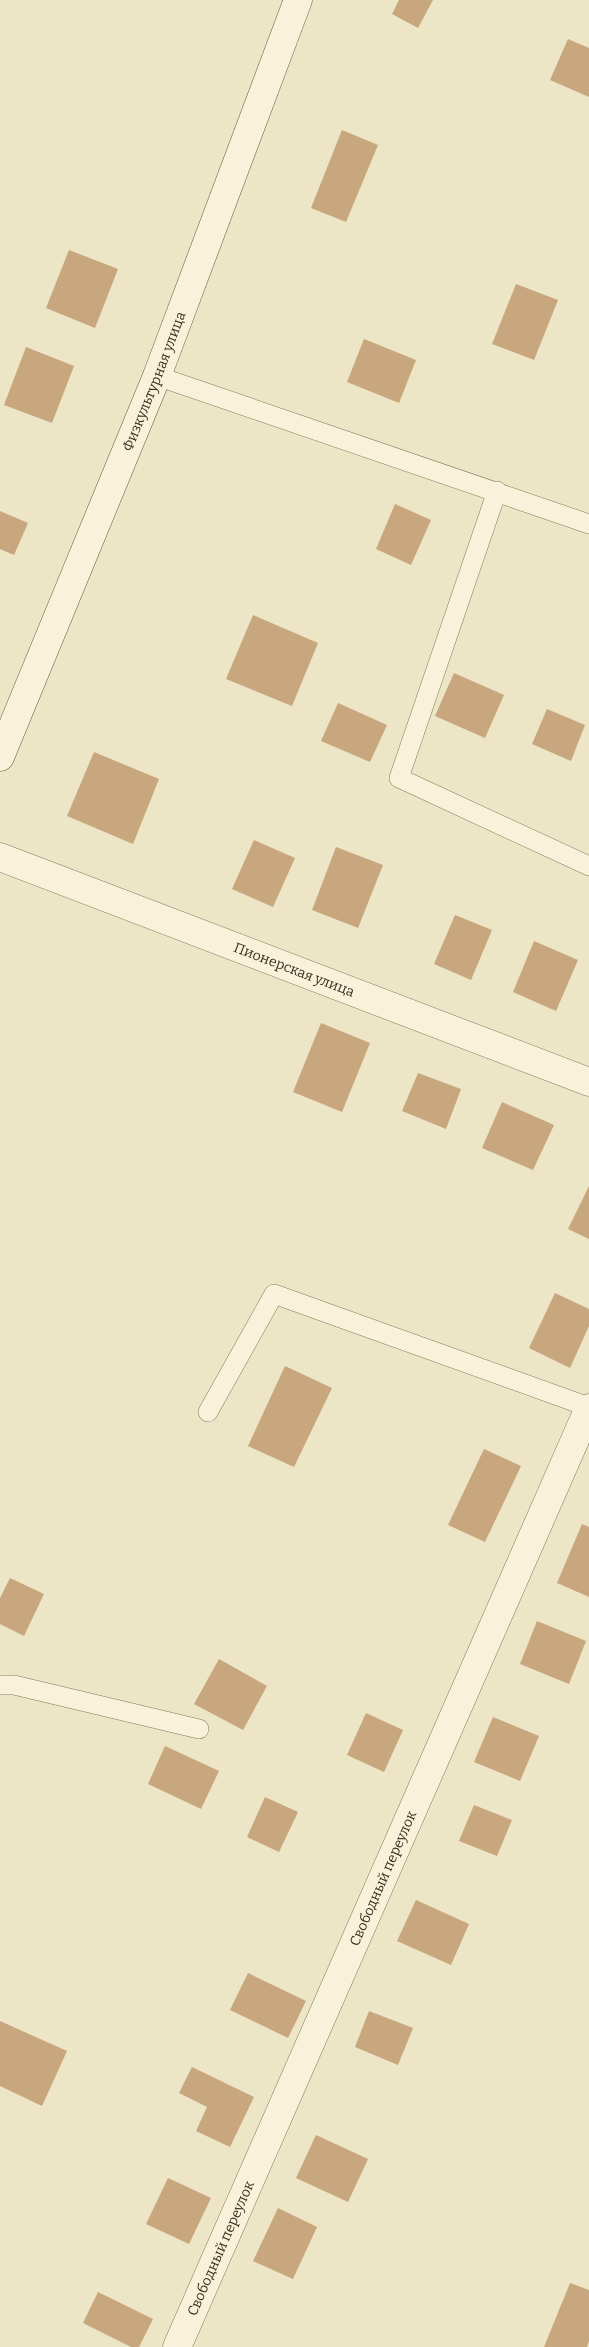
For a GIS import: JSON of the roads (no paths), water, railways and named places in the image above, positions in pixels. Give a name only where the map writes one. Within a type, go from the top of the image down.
[{"type":"street","name":"Физкультурная улица","points":[[0,757],[157,376],[298,0]]},
{"type":"street","name":"Пионерская улица","points":[[0,857],[589,1082]]},
{"type":"street","name":"Свободный переулок","points":[[177,2347],[589,1408]]},
{"type":"lane","points":[[157,376],[589,524]]},
{"type":"lane","points":[[496,491],[400,778],[589,866]]},
{"type":"lane","points":[[208,1412],[274,1294],[589,1408]]},
{"type":"lane","points":[[0,1685],[14,1685],[199,1729]]}]
